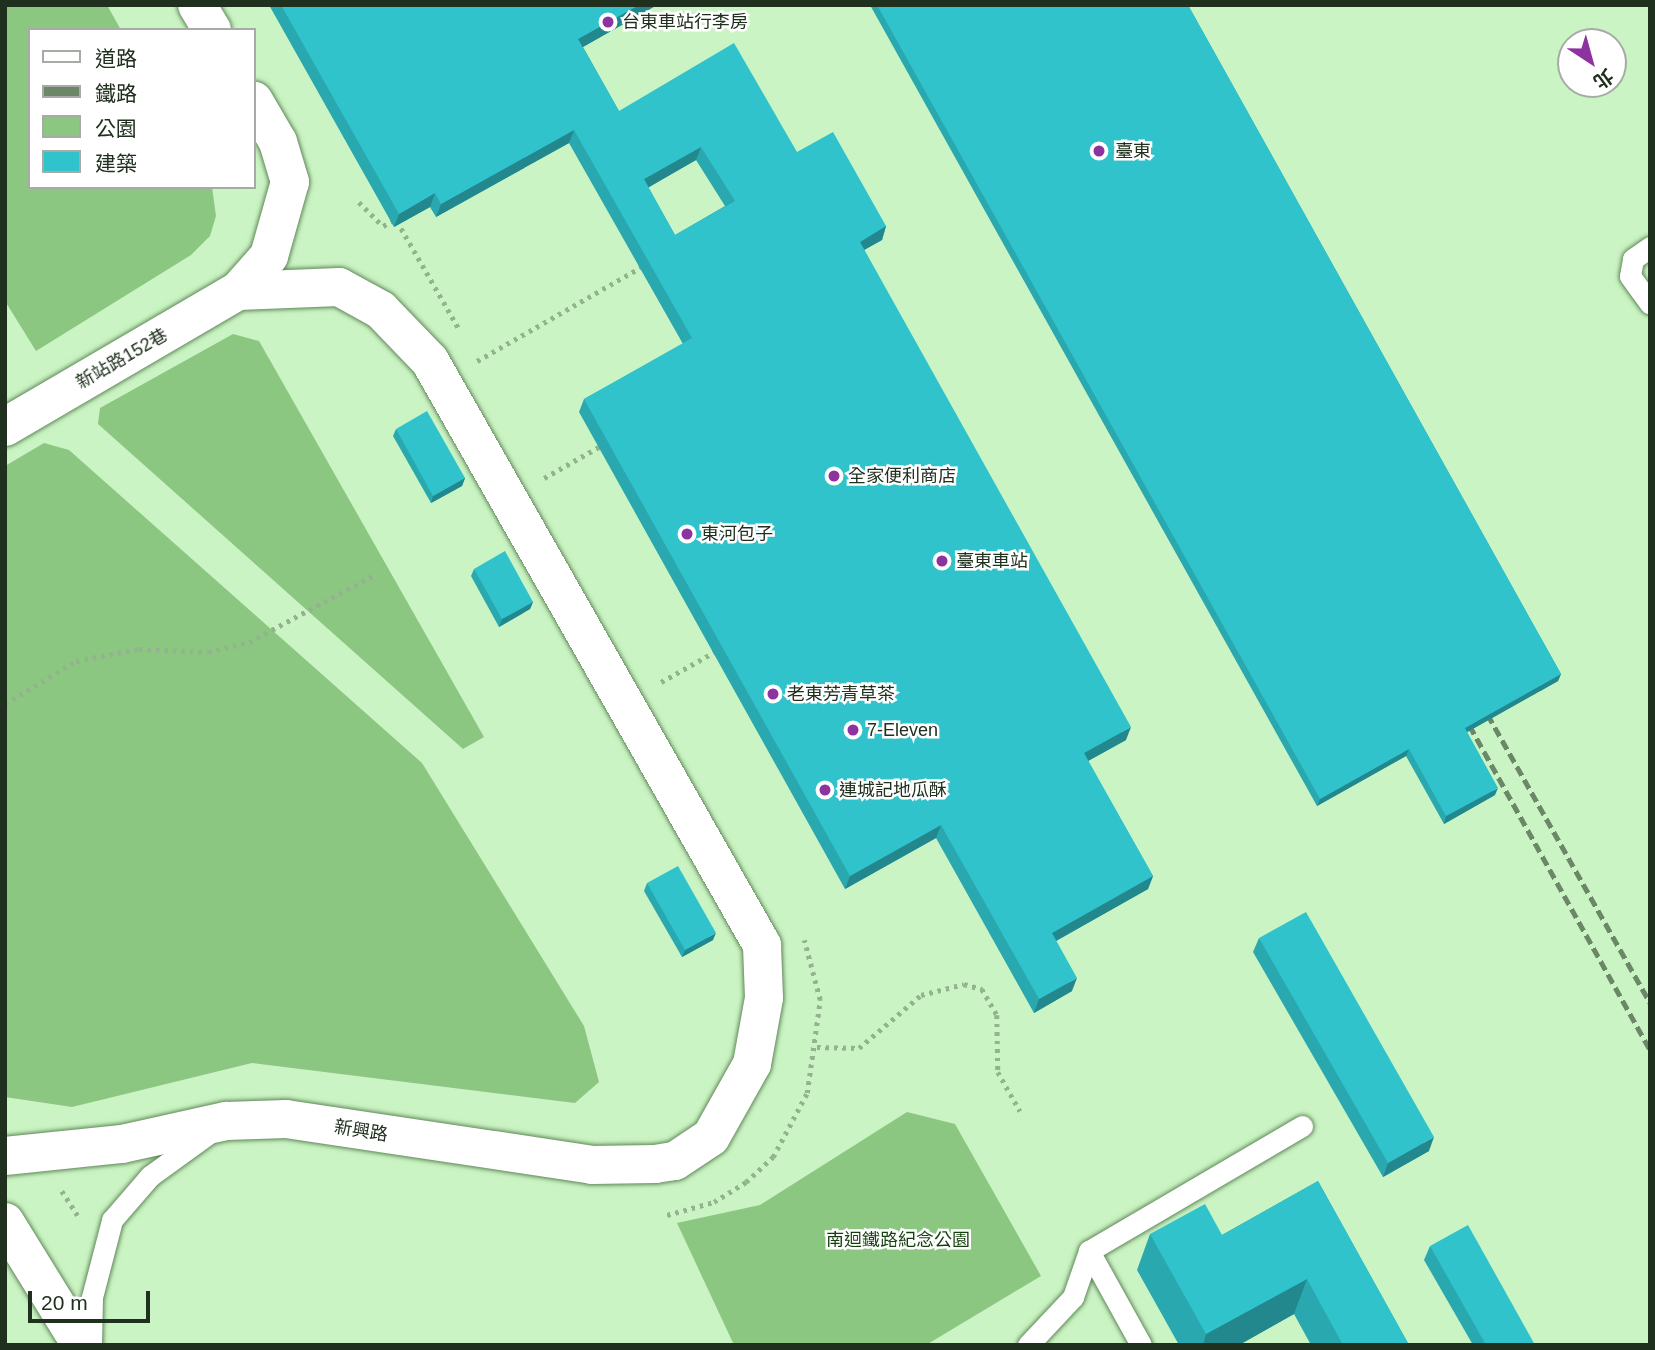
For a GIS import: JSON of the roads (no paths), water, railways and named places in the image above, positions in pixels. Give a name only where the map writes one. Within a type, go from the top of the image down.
[{"type":"street","points":[[197,5],[211,28]]},
{"type":"street","points":[[238,291],[269,256],[290,182],[278,142],[256,104]]},
{"type":"street","name":"新興路","points":[[5,1156],[122,1144],[226,1121],[286,1119],[592,1165],[675,1161],[711,1137],[752,1064],[764,998],[762,945],[430,361],[382,310],[339,288],[238,291]]},
{"type":"street","name":"新站路152巷","points":[[5,427],[238,291]]},
{"type":"street","points":[[5,1222],[81,1345]]},
{"type":"lane","points":[[1650,247],[1633,259],[1630,276],[1650,304]]},
{"type":"lane","points":[[91,1345],[92,1297],[112,1220],[150,1176],[226,1121]]},
{"type":"lane","points":[[1028,1345],[1073,1297],[1089,1251],[1302,1126]]},
{"type":"lane","points":[[1089,1251],[1141,1345]]},
{"type":"railway","points":[[1480,701],[1650,1003]]},
{"type":"railway","points":[[1462,712],[1650,1050]]},
{"type":"place","name":"台東車站行李房","points":[[608,22]]},
{"type":"place","name":"臺東","points":[[1099,151]]},
{"type":"place","name":"全家便利商店","points":[[834,476]]},
{"type":"place","name":"東河包子","points":[[687,534]]},
{"type":"place","name":"臺東車站","points":[[942,561]]},
{"type":"place","name":"老東芳青草茶","points":[[773,694]]},
{"type":"place","name":"7-Eleven","points":[[853,730]]},
{"type":"place","name":"連城記地瓜酥","points":[[825,790]]},
{"type":"park label","name":"南迴鐵路紀念公園","points":[[898,1240]]}]
